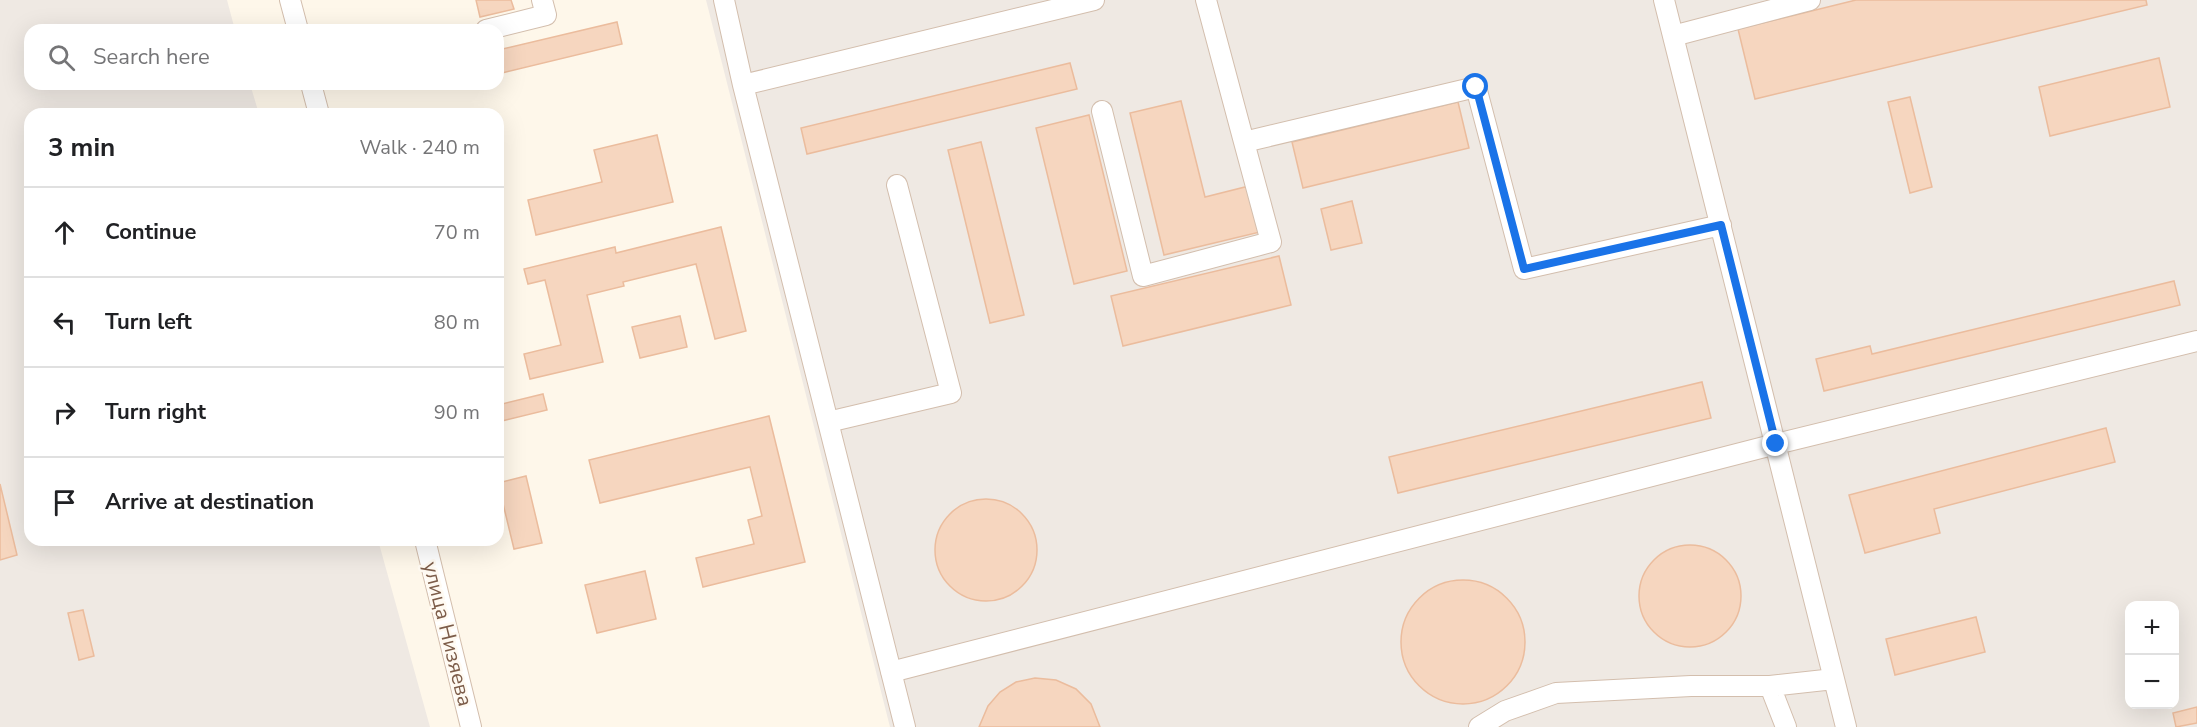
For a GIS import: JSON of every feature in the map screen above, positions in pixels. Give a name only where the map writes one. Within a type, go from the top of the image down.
[{"type":"street","points":[[290,0],[296,24]]},
{"type":"street","points":[[504,26],[546,15],[542,0]]},
{"type":"street","points":[[724,0],[743,85],[905,727]]},
{"type":"street","points":[[743,85],[1094,0]]},
{"type":"street","points":[[1102,111],[1143,276],[1271,242],[1206,0]]},
{"type":"street","points":[[1664,0],[1846,727]]},
{"type":"street","points":[[1673,36],[1810,0]]},
{"type":"street","points":[[1244,142],[1476,87],[1524,269],[1721,225]]},
{"type":"street","points":[[313,90],[317,108]]},
{"type":"street","points":[[828,422],[951,393],[897,185]]},
{"type":"street","points":[[891,672],[1776,444],[2197,341]]},
{"type":"street","name":"улица Низяева","points":[[426,546],[471,727]]},
{"type":"street","points":[[1479,727],[1505,711],[1556,693],[1691,686],[1770,686],[1834,679]]},
{"type":"street","points":[[1770,686],[1786,727]]},
{"type":"shaded area","points":[[0,0],[227,0],[233,24],[24,24],[24,90],[252,90],[257,108],[24,108],[24,546],[380,546],[430,727],[0,727]]},
{"type":"shaded area","points":[[706,0],[2197,0],[2197,727],[890,727]]},
{"type":"building","points":[[476,0],[511,0],[514,9],[480,17]]},
{"type":"building","points":[[1856,0],[2146,0],[2147,5],[1755,99],[1738,29]]},
{"type":"building","points":[[617,22],[622,44],[504,73],[504,49]]},
{"type":"building","points":[[2159,58],[2170,107],[2050,136],[2039,87]]},
{"type":"building","points":[[1070,63],[1077,89],[807,154],[801,128]]},
{"type":"building","points":[[1910,97],[1932,187],[1910,193],[1888,102]]},
{"type":"building","points":[[1181,101],[1205,197],[1249,186],[1260,232],[1164,255],[1130,113]]},
{"type":"building","points":[[1458,102],[1469,148],[1303,188],[1292,142]]},
{"type":"building","points":[[1089,115],[1127,271],[1074,284],[1036,128]]},
{"type":"building","points":[[657,135],[673,202],[536,235],[528,200],[602,182],[594,150]]},
{"type":"building","points":[[981,142],[1024,315],[990,323],[948,150]]},
{"type":"building","points":[[1352,201],[1362,243],[1331,250],[1321,209]]},
{"type":"building","points":[[721,227],[746,331],[715,339],[696,264],[623,282],[624,286],[587,295],[603,362],[530,379],[524,354],[561,345],[545,280],[528,284],[524,269],[615,247],[616,253]]},
{"type":"building","points":[[1279,256],[1291,305],[1123,346],[1111,296]]},
{"type":"building","points":[[2174,281],[2180,305],[1824,391],[1816,359],[1870,346],[1872,354]]},
{"type":"building","points":[[680,316],[687,347],[640,358],[632,327]]},
{"type":"building","points":[[1702,382],[1711,418],[1398,493],[1389,457]]},
{"type":"building","points":[[543,394],[547,410],[504,421],[504,404]]},
{"type":"building","points":[[769,416],[805,562],[703,587],[696,558],[754,544],[748,520],[762,516],[750,467],[600,503],[589,460]]},
{"type":"building","points":[[2106,428],[2115,462],[1934,509],[1940,533],[1865,553],[1849,495]]},
{"type":"building","points":[[526,476],[542,543],[514,549],[504,508],[504,482]]},
{"type":"building","points":[[0,484],[17,555],[0,560]]},
{"type":"building","points":[[986,499],[1005,503],[1022,514],[1033,531],[1037,550],[1033,569],[1022,586],[1005,597],[986,601],[967,597],[950,586],[939,569],[935,550],[939,531],[950,514],[967,503]]},
{"type":"building","points":[[1690,545],[1709,549],[1726,560],[1737,577],[1741,596],[1737,615],[1726,632],[1709,643],[1690,647],[1671,643],[1654,632],[1643,615],[1639,596],[1643,577],[1654,560],[1671,549]]},
{"type":"building","points":[[645,571],[656,619],[597,633],[585,585]]},
{"type":"building","points":[[1463,580],[1487,585],[1507,598],[1520,618],[1525,642],[1520,666],[1507,686],[1487,699],[1463,704],[1439,699],[1419,686],[1406,666],[1401,642],[1406,618],[1419,598],[1439,585]]},
{"type":"building","points":[[83,610],[94,656],[79,660],[68,613]]},
{"type":"building","points":[[1976,617],[1985,652],[1895,675],[1886,639]]},
{"type":"building","points":[[1035,678],[1056,680],[1076,689],[1091,704],[1100,727],[979,727],[988,706],[1000,692],[1016,682]]},
{"type":"building","points":[[2197,707],[2197,723],[2176,727],[2173,713]]},
{"type":"route","points":[[1476,87],[1524,269],[1721,225],[1776,444]]}]
